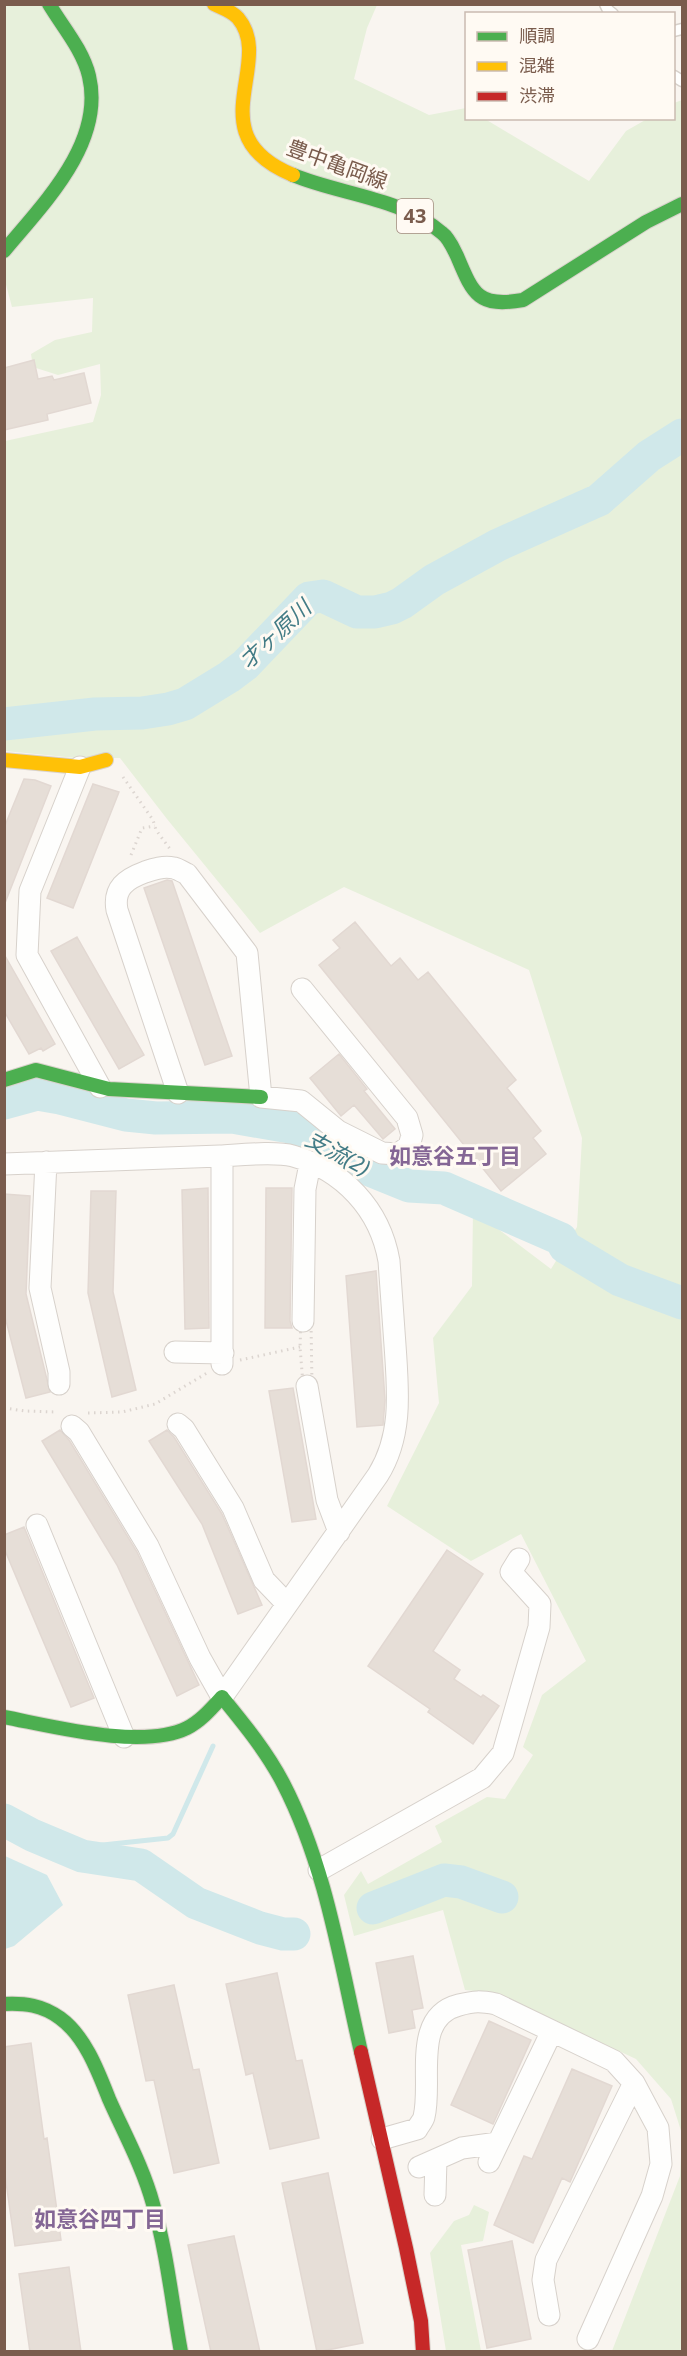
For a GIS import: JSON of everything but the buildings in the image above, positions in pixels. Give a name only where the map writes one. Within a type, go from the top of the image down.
[{"type":"street","points":[[4,251],[66,173],[83,139],[92,103],[89,75],[48,4]]},
{"type":"street","name":"豊中亀岡線","points":[[214,4],[237,17],[246,30],[248,48],[241,116],[245,132],[253,146],[272,164],[298,177],[410,212],[446,235],[470,287],[480,297],[491,302],[512,303],[523,300],[646,222],[682,204]]},
{"type":"street","points":[[4,760],[80,767],[106,760]]},
{"type":"street","points":[[80,767],[30,891],[27,954],[100,1087]]},
{"type":"street","points":[[178,1093],[115,901],[117,892],[130,877],[159,867],[176,869],[187,874],[247,953],[261,1097]]},
{"type":"street","points":[[4,1080],[36,1070],[100,1087],[301,1101],[338,1131],[382,1153],[398,1154],[409,1146],[412,1135],[407,1118],[302,989]]},
{"type":"street","points":[[4,1164],[291,1155],[339,1177],[358,1195],[382,1234],[389,1261],[397,1379],[395,1433],[383,1467],[222,1697],[204,1716],[186,1729],[146,1738],[124,1737],[4,1717]]},
{"type":"street","points":[[175,1352],[223,1358],[222,1156]]},
{"type":"street","points":[[46,1162],[40,1288],[59,1372],[59,1384]]},
{"type":"street","points":[[303,1321],[305,1189],[310,1164]]},
{"type":"street","points":[[307,1386],[327,1500],[339,1532]]},
{"type":"street","points":[[70,1419],[148,1546],[200,1658],[222,1697],[249,1728],[284,1783],[319,1870],[382,2139],[421,2321],[423,2352]]},
{"type":"street","points":[[178,1424],[184,1429],[233,1508],[264,1580],[287,1604]]},
{"type":"street","points":[[37,1525],[124,1737]]},
{"type":"street","points":[[319,1870],[482,1778],[503,1754],[539,1627],[540,1604],[511,1572],[519,1559]]},
{"type":"street","points":[[382,2139],[417,2129],[424,2117],[428,2038],[440,2014],[454,2006],[478,2000],[496,2004],[614,2061],[634,2083],[658,2128],[661,2164],[652,2196],[588,2339]]},
{"type":"street","points":[[4,2004],[30,2004],[53,2013],[75,2030],[90,2053],[145,2179],[165,2255],[181,2352]]},
{"type":"street","points":[[489,2162],[552,2031]]},
{"type":"street","points":[[549,2315],[543,2280],[546,2260],[634,2083]]},
{"type":"street","points":[[435,2195],[428,2163],[463,2157],[498,2143]]},
{"type":"path","points":[[106,760],[115,764],[153,820],[176,857],[176,869]]},
{"type":"path","points":[[130,877],[128,866],[139,833],[142,828],[155,826]]},
{"type":"path","points":[[303,1321],[311,1321],[312,1385],[307,1386],[303,1384],[300,1347],[301,1322],[303,1321]]},
{"type":"path","points":[[4,1408],[70,1419],[122,1412],[162,1401],[223,1358],[300,1347]]},
{"type":"green space","points":[[5,5],[377,5],[367,28],[354,79],[429,115],[465,108],[465,120],[487,120],[589,181],[626,131],[645,120],[675,120],[675,103],[682,100],[682,2134],[671,2099],[636,2059],[495,1993],[465,1990],[443,1910],[354,1936],[344,1895],[361,1871],[368,1884],[442,1842],[435,1826],[487,1797],[505,1799],[533,1755],[523,1747],[542,1695],[586,1661],[521,1534],[471,1561],[387,1506],[439,1403],[433,1338],[472,1286],[473,1210],[551,1269],[577,1227],[582,1138],[529,970],[344,887],[260,933],[120,758],[76,758],[5,751],[5,441],[93,422],[101,395],[100,364],[58,375],[33,367],[31,354],[55,340],[92,332],[93,298],[12,307],[5,281]]},
{"type":"green space","points":[[682,2136],[682,2351],[612,2351],[680,2176]]},
{"type":"green space","points":[[474,2205],[489,2212],[483,2241],[461,2245],[481,2351],[446,2351],[430,2253],[454,2221],[469,2215]]},
{"type":"water","points":[[5,1856],[47,1875],[63,1905],[14,1946],[5,1949]]},
{"type":"waterway","name":"才ヶ原川","points":[[4,724],[95,714],[142,713],[185,704],[245,665],[309,598],[323,596],[357,612],[375,612],[392,608],[434,580],[498,545],[599,500],[649,456],[682,435]]},
{"type":"waterway","name":"支流(2)","points":[[4,1103],[37,1094],[126,1115],[156,1118],[232,1117],[290,1127],[367,1169],[409,1186],[444,1188],[561,1239],[565,1247],[620,1280],[682,1303]]},
{"type":"waterway","points":[[70,1851],[84,1847],[168,1838],[173,1834],[213,1746]]},
{"type":"waterway","points":[[4,1820],[32,1835],[82,1856],[141,1865],[196,1903],[260,1928],[283,1934],[294,1934]]},
{"type":"waterway","points":[[373,1908],[444,1880],[461,1882],[502,1897]]},
{"type":"traffic: fast","points":[[4,251],[52,193],[67,171],[88,125],[92,101],[86,66],[49,4]]},
{"type":"traffic: fast","points":[[293,175],[389,204],[426,221],[449,240],[473,289],[487,300],[496,302],[523,300],[646,222],[682,204]]},
{"type":"traffic: fast","points":[[4,1080],[36,1070],[109,1089],[261,1097]]},
{"type":"traffic: fast","points":[[4,1717],[97,1734],[146,1737],[187,1728],[202,1718],[222,1697],[270,1760],[298,1815],[321,1881],[361,2052]]},
{"type":"traffic: fast","points":[[4,2004],[19,2004],[47,2010],[60,2018],[77,2034],[90,2055],[149,2190],[162,2240],[181,2352]]},
{"type":"traffic: slow","points":[[214,4],[236,16],[247,36],[249,56],[243,98],[243,120],[249,140],[264,159],[293,175]]},
{"type":"traffic: slow","points":[[4,760],[80,767],[106,760]]},
{"type":"traffic: jam","points":[[361,2052],[406,2248],[421,2321],[423,2352]]},
{"type":"district","name":"如意谷五丁目","points":[[455,1156]]},
{"type":"district","name":"如意谷四丁目","points":[[100,2219]]}]
